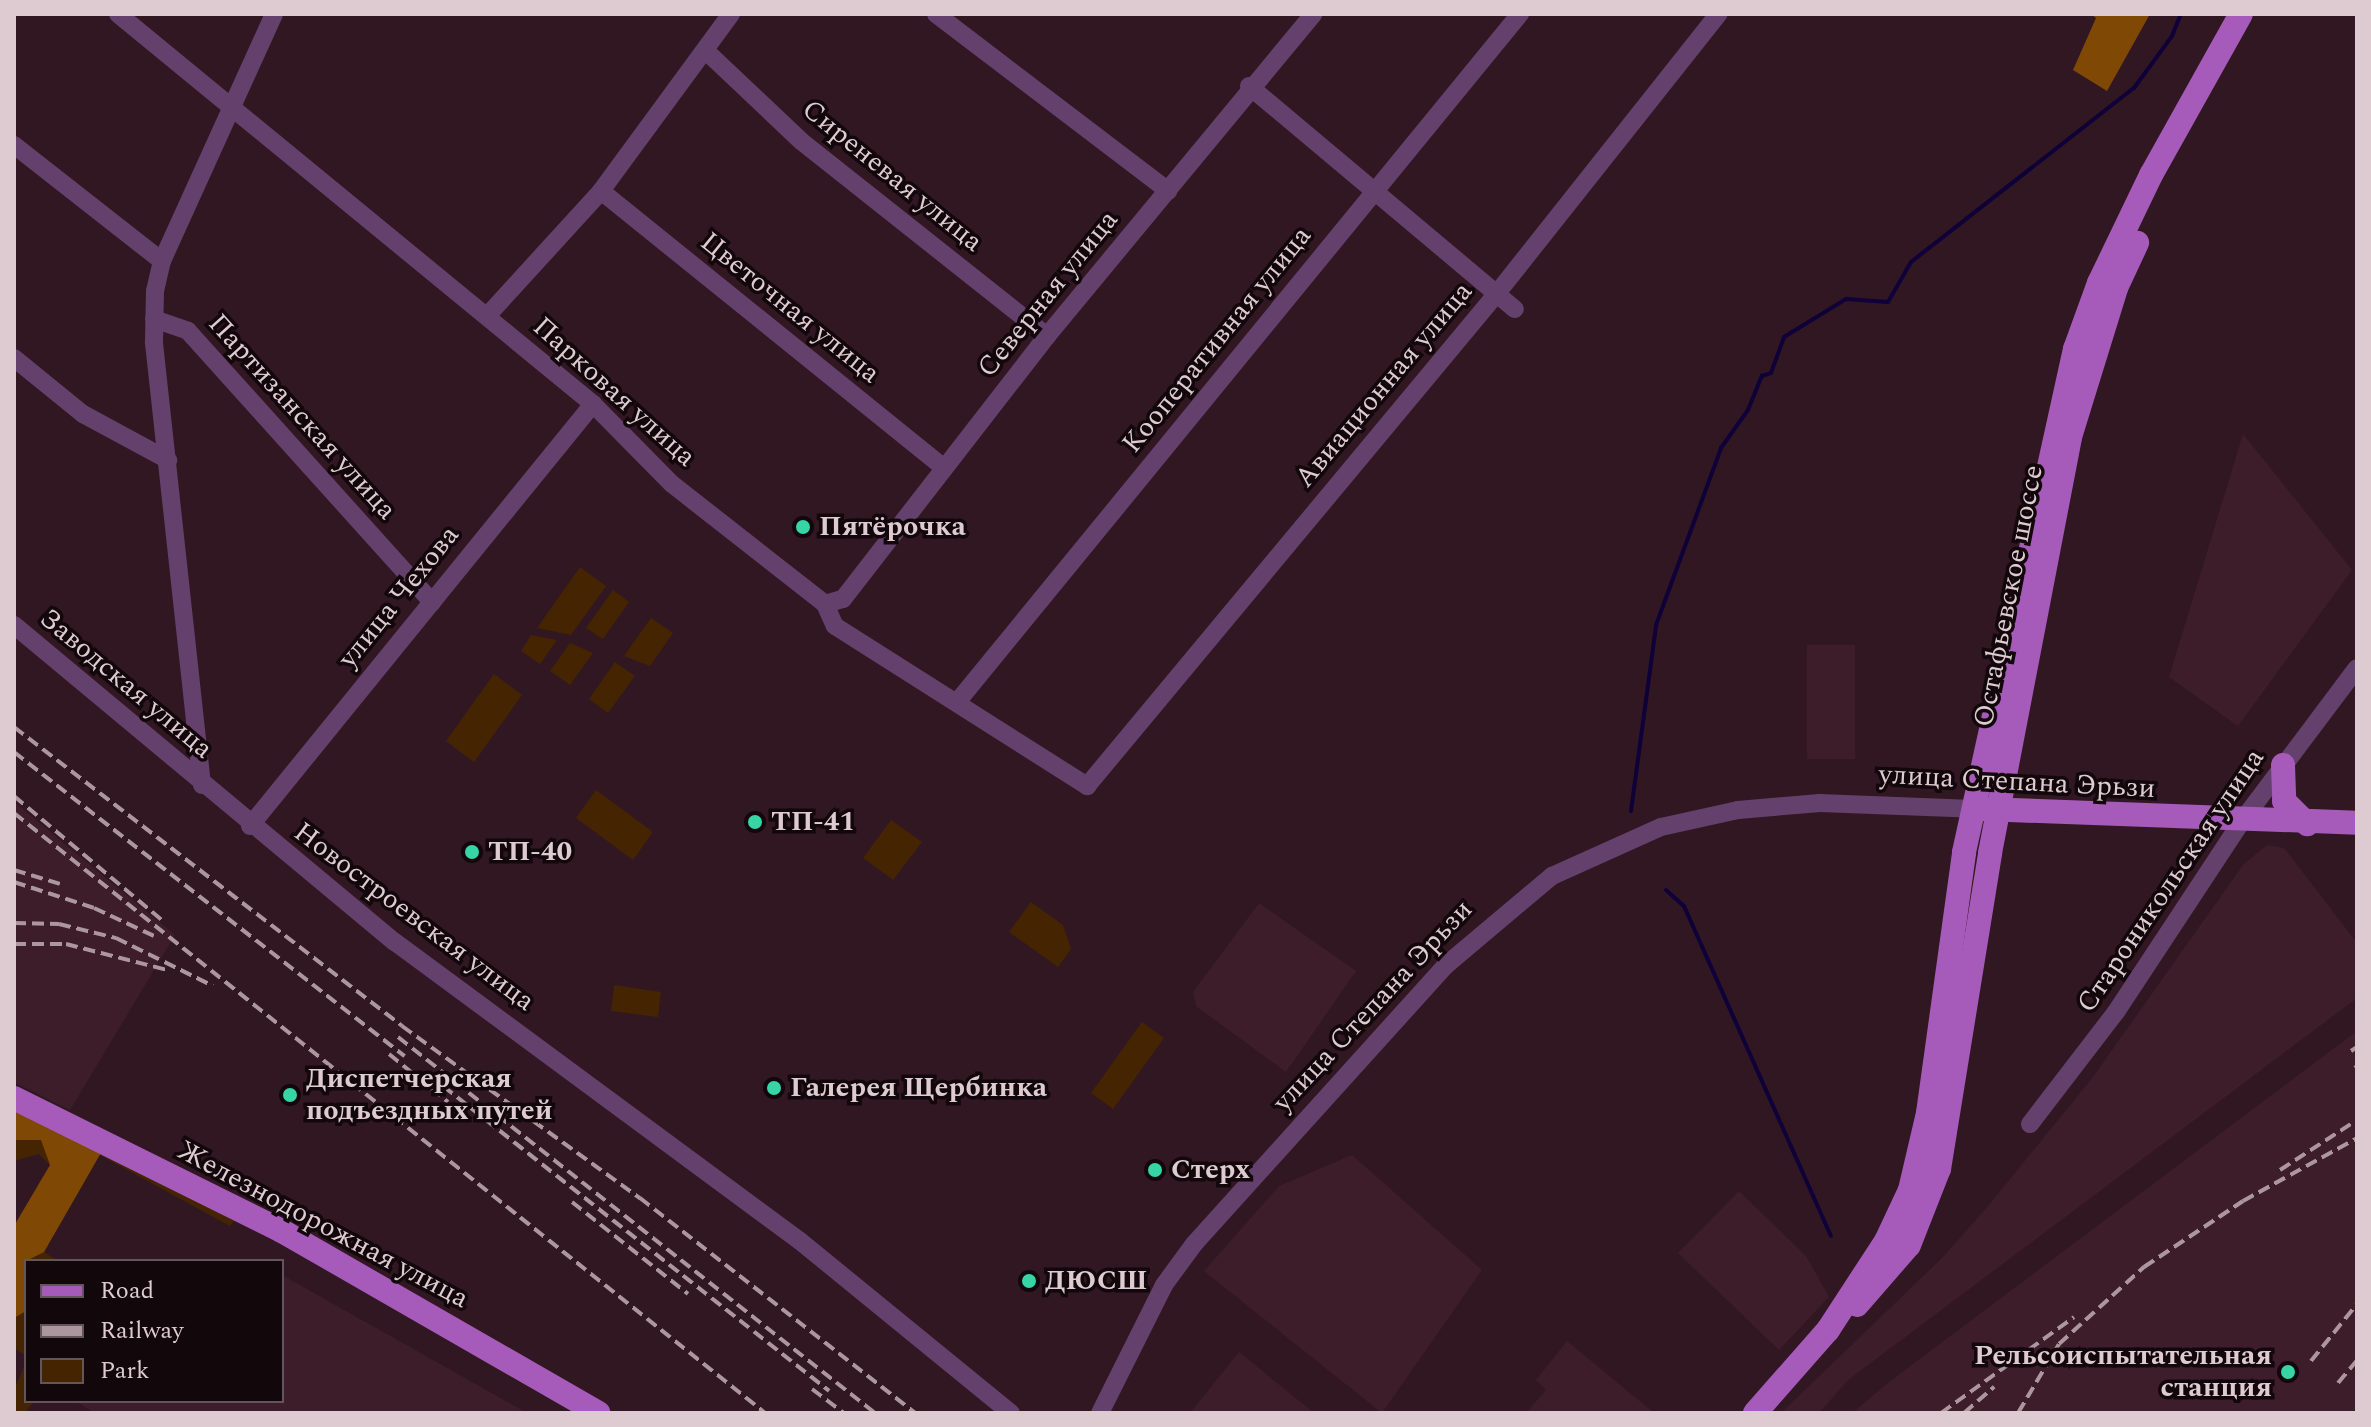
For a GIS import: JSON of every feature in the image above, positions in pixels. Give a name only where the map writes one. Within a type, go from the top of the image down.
[{"type":"main road","name":"Остафьевское шоссе","points":[[1828,1330],[1886,1241],[1917,1164],[1973,809],[2075,349],[2099,283],[2151,175],[2241,14]]},
{"type":"main road","name":"Остафьевское шоссе","points":[[1755,1413],[1828,1330],[1894,1266],[1932,1192],[1998,810],[2070,437],[2116,288],[2166,181],[2259,14]]},
{"type":"main road","points":[[2283,765],[2284,801],[2307,824]]},
{"type":"main road","name":"улица Степана Эрьзи","points":[[1973,809],[2307,824],[2357,823]]},
{"type":"main road","name":"Железнодорожная улица","points":[[14,1098],[282,1231],[598,1413]]},
{"type":"street","name":"Парковая улица","points":[[118,14],[234,106],[593,404],[672,484],[825,604],[835,626],[958,701],[1087,786]]},
{"type":"street","points":[[202,785],[154,319],[162,261],[274,14]]},
{"type":"street","points":[[487,316],[601,191],[707,52],[731,14]]},
{"type":"street","points":[[936,14],[1168,191]]},
{"type":"street","name":"Северная улица","points":[[825,604],[843,599],[1047,336],[1168,191],[1249,86],[1313,14]]},
{"type":"street","name":"Кооперативная улица","points":[[958,701],[1520,14]]},
{"type":"street","name":"Авиационная улица","points":[[1087,786],[1498,292],[1718,14]]},
{"type":"street","name":"Сиреневая улица","points":[[707,52],[801,141],[1047,336]]},
{"type":"street","points":[[1249,86],[1515,309]]},
{"type":"street","points":[[14,145],[162,261]]},
{"type":"street","name":"Цветочная улица","points":[[601,191],[944,468]]},
{"type":"street","name":"Партизанская улица","points":[[154,319],[188,331],[432,602]]},
{"type":"street","points":[[14,358],[83,414],[168,460]]},
{"type":"street","name":"улица Чехова","points":[[250,826],[593,404]]},
{"type":"street","name":"Заводская улица","points":[[14,625],[202,785]]},
{"type":"street","name":"Староникольская улица","points":[[2030,1124],[2116,1012],[2242,821],[2357,668]]},
{"type":"street","name":"Новостроевская улица","points":[[202,785],[395,942],[800,1241],[1011,1413]]},
{"type":"street","name":"улица Степана Эрьзи","points":[[1100,1413],[1164,1285],[1194,1244],[1445,966],[1540,884],[1661,827],[1738,810],[1820,803],[1973,809]]},
{"type":"shaded area","points":[[2091,14],[2150,14],[2107,91],[2073,70],[2096,18]]},
{"type":"shaded area","points":[[2243,434],[2352,570],[2238,726],[2169,677]]},
{"type":"shaded area","points":[[1807,645],[1855,645],[1855,759],[1807,759]]},
{"type":"shaded area","points":[[14,802],[175,935],[70,1110],[14,1082]]},
{"type":"shaded area","points":[[2267,845],[2284,848],[2357,943],[2357,998],[1848,1380],[1819,1413],[1781,1413],[1942,1258],[1989,1205],[2093,1077],[2243,865]]},
{"type":"shaded area","points":[[1259,903],[1356,971],[1286,1072],[1196,1006],[1193,992]]},
{"type":"shaded area","points":[[2357,1031],[2357,1413],[1852,1413],[1889,1382]]},
{"type":"shaded area","points":[[14,1104],[102,1151],[44,1252],[24,1259],[24,1312],[14,1318],[14,1226],[50,1165],[41,1140],[14,1140]]},
{"type":"shaded area","points":[[1352,1155],[1482,1270],[1382,1413],[1204,1271],[1279,1186]]},
{"type":"shaded area","points":[[1739,1191],[1806,1256],[1829,1297],[1779,1350],[1678,1253]]},
{"type":"shaded area","points":[[284,1276],[527,1413],[95,1413],[78,1403],[284,1403]]},
{"type":"shaded area","points":[[1567,1341],[1654,1413],[1526,1413],[1546,1390],[1536,1380]]},
{"type":"shaded area","points":[[1239,1352],[1314,1413],[1190,1413]]},
{"type":"green space","points":[[580,567],[606,586],[571,635],[537,628]]},
{"type":"green space","points":[[613,590],[629,602],[603,639],[586,628]]},
{"type":"green space","points":[[651,618],[673,633],[650,666],[624,656]]},
{"type":"green space","points":[[531,635],[557,640],[540,664],[521,651]]},
{"type":"green space","points":[[570,643],[593,653],[570,685],[550,671]]},
{"type":"green space","points":[[615,662],[635,676],[608,713],[589,699]]},
{"type":"green space","points":[[494,674],[522,695],[474,762],[446,741]]},
{"type":"green space","points":[[596,790],[653,832],[633,860],[576,818]]},
{"type":"green space","points":[[891,820],[922,842],[893,880],[863,858]]},
{"type":"green space","points":[[1031,902],[1063,925],[1071,949],[1058,967],[1009,932]]},
{"type":"green space","points":[[614,985],[661,992],[658,1017],[611,1011]]},
{"type":"green space","points":[[1142,1022],[1164,1038],[1113,1109],[1091,1093]]},
{"type":"green space","points":[[14,1104],[234,1221],[230,1226],[100,1155],[44,1252],[55,1259],[24,1259],[24,1355],[14,1348],[14,1226],[50,1165],[39,1154],[14,1161]]},
{"type":"green space","points":[[24,1367],[24,1403],[32,1403],[25,1413],[14,1413],[14,1390]]},
{"type":"waterway","points":[[1631,811],[1656,625],[1721,448],[1748,410],[1762,376],[1771,373],[1784,337],[1846,299],[1888,302],[1911,262],[2134,88],[2172,36],[2181,14]]},
{"type":"waterway","points":[[1666,890],[1684,906],[1831,1236]]},
{"type":"railway","points":[[14,727],[402,1026],[640,1198],[915,1413]]},
{"type":"railway","points":[[14,752],[405,1056]]},
{"type":"railway","points":[[14,796],[164,922]]},
{"type":"railway","points":[[14,813],[765,1413]]},
{"type":"railway","points":[[14,870],[60,884]]},
{"type":"railway","points":[[14,882],[94,908],[154,936]]},
{"type":"railway","points":[[14,923],[59,924],[116,938],[213,986]]},
{"type":"railway","points":[[14,944],[66,944],[167,970]]},
{"type":"railway","points":[[398,1037],[875,1413]]},
{"type":"railway","points":[[2351,1051],[2357,1047]]},
{"type":"railway","points":[[389,1054],[448,1102]]},
{"type":"railway","points":[[443,1086],[829,1391]]},
{"type":"railway","points":[[2280,1170],[2357,1120]]},
{"type":"railway","points":[[2018,1413],[2059,1344],[2144,1267],[2243,1201],[2357,1138]]},
{"type":"railway","points":[[572,1202],[688,1294]]},
{"type":"railway","points":[[2311,1361],[2357,1304]]},
{"type":"railway","points":[[1941,1413],[2074,1317]]},
{"type":"railway","points":[[2338,1383],[2357,1360]]},
{"type":"railway","points":[[1964,1413],[1994,1387]]},
{"type":"railway","points":[[812,1389],[844,1413]]},
{"type":"place","name":"Пятёрочка","points":[[803,527]]},
{"type":"place","name":"ТП-41","points":[[755,822]]},
{"type":"place","name":"ТП-40","points":[[472,852]]},
{"type":"place","name":"Галерея Щербинка","points":[[774,1088]]},
{"type":"place","name":"Диспетчерская подъездных путей","points":[[290,1095]]},
{"type":"place","name":"Стерх","points":[[1155,1170]]},
{"type":"place","name":"ДЮСШ","points":[[1029,1281]]},
{"type":"place","name":"Рельсоиспытательная станция","points":[[2288,1372]]}]
